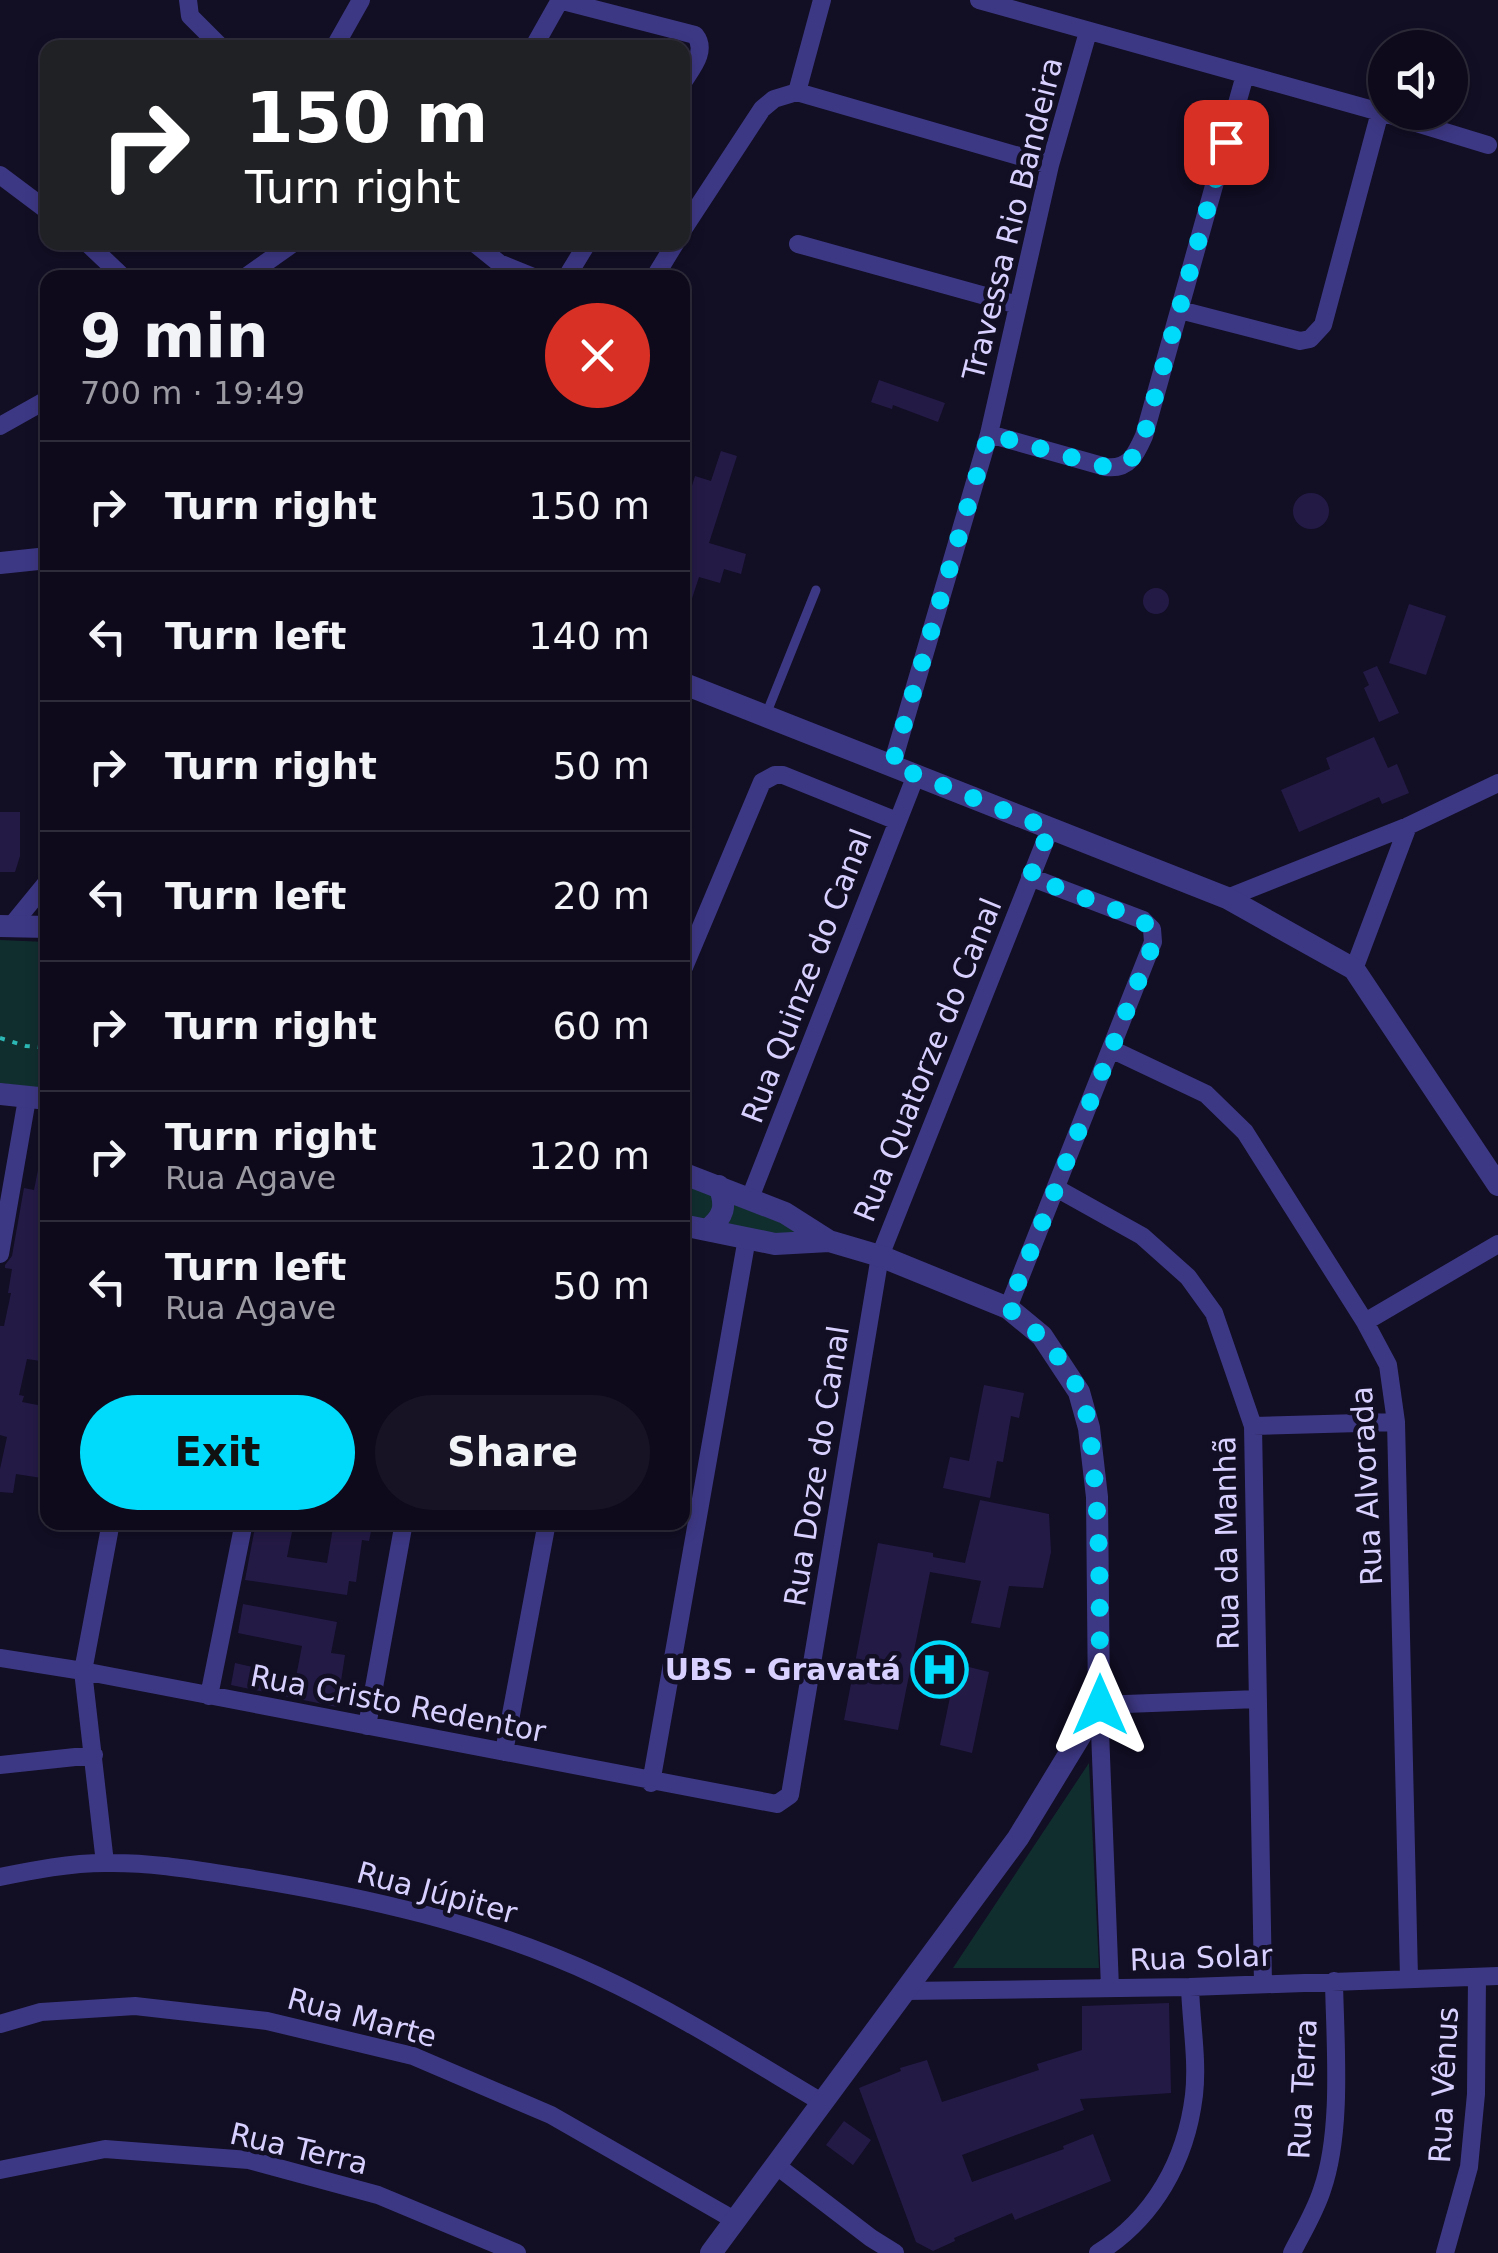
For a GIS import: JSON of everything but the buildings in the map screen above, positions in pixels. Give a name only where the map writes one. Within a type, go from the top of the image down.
[{"type":"street","points":[[338,40],[360,0]]},
{"type":"street","points":[[538,40],[559,0],[687,31],[700,40],[698,58],[690,71]]},
{"type":"street","points":[[797,92],[822,0]]},
{"type":"street","points":[[979,0],[1368,109]]},
{"type":"street","points":[[188,5],[216,40]]},
{"type":"street","name":"Travessa Rio Bandeira","points":[[892,765],[989,434],[1050,166],[1088,32]]},
{"type":"street","points":[[989,434],[1106,467],[1124,465],[1136,454],[1245,75]]},
{"type":"street","points":[[690,218],[762,108],[774,99],[797,92],[1050,166]]},
{"type":"street","points":[[1180,310],[1300,341],[1317,334],[1323,324],[1375,130]]},
{"type":"street","points":[[1437,130],[1488,146]]},
{"type":"street","points":[[0,175],[40,205]]},
{"type":"street","points":[[798,244],[1018,305]]},
{"type":"street","points":[[94,250],[116,270]]},
{"type":"street","points":[[255,270],[284,250]]},
{"type":"street","points":[[484,250],[499,263],[516,270]]},
{"type":"street","points":[[5,417],[40,402]]},
{"type":"street","points":[[0,563],[40,559]]},
{"type":"street","points":[[690,686],[1227,898],[1354,969],[1498,1185]]},
{"type":"street","points":[[690,953],[762,782],[783,774],[897,821]]},
{"type":"street","name":"Rua Quinze do Canal","points":[[750,1198],[916,775]]},
{"type":"street","points":[[1227,898],[1408,826],[1498,784]]},
{"type":"street","points":[[1354,969],[1408,826]]},
{"type":"street","name":"Rua Quatorze do Canal","points":[[880,1256],[1050,829]]},
{"type":"street","points":[[1008,1308],[1154,942],[1152,928],[1142,920],[1030,877]]},
{"type":"street","points":[[6,925],[40,889]]},
{"type":"street","points":[[6,925],[40,927]]},
{"type":"street","name":"Rua Alvorada","points":[[1111,1048],[1206,1094],[1245,1132],[1388,1365],[1396,1422],[1410,1978]]},
{"type":"street","points":[[0,1094],[37,1099],[0,1254]]},
{"type":"street","points":[[690,1175],[785,1214],[829,1241],[880,1256],[1008,1308],[1042,1336],[1080,1392],[1089,1428],[1097,1497],[1110,1988]]},
{"type":"street","points":[[707,1230],[724,1211],[725,1200],[719,1186]]},
{"type":"street","name":"Rua da Manhã","points":[[1056,1188],[1142,1236],[1188,1276],[1214,1313],[1253,1426],[1263,1984]]},
{"type":"street","points":[[690,1227],[775,1244],[829,1241]]},
{"type":"street","points":[[652,1782],[746,1238]]},
{"type":"street","points":[[1365,1322],[1498,1244]]},
{"type":"street","name":"Rua Doze do Canal","points":[[784,1802],[790,1794],[880,1256]]},
{"type":"street","points":[[1253,1426],[1396,1422]]},
{"type":"street","points":[[105,1863],[83,1671],[109,1530]]},
{"type":"street","points":[[209,1696],[242,1530]]},
{"type":"street","points":[[367,1726],[403,1530]]},
{"type":"street","points":[[504,1752],[546,1530]]},
{"type":"street","name":"Rua Cristo Redentor","points":[[0,1658],[652,1782],[784,1802]]},
{"type":"street","points":[[1100,1705],[1258,1699]]},
{"type":"street","points":[[712,2253],[1018,1838],[1100,1705]]},
{"type":"street","points":[[0,1765],[94,1755]]},
{"type":"street","name":"Rua Júpiter","points":[[0,1877],[105,1863],[168,1866],[316,1888],[478,1930],[601,1977],[822,2103]]},
{"type":"street","name":"Rua Vênus","points":[[1446,2253],[1469,2167],[1476,2094],[1477,1976]]},
{"type":"street","name":"Rua Solar","points":[[905,1991],[1190,1987],[1498,1976]]},
{"type":"street","name":"Rua Terra","points":[[1292,2253],[1322,2191],[1330,2160],[1336,2079],[1334,1980]]},
{"type":"street","points":[[1098,2253],[1144,2218],[1178,2159],[1194,2094],[1190,1987]]},
{"type":"street","name":"Rua Marte","points":[[0,2024],[40,2012],[135,2006],[267,2021],[413,2056],[551,2115],[736,2221]]},
{"type":"street","name":"Rua Terra","points":[[0,2170],[106,2149],[248,2160],[378,2195],[517,2253]]},
{"type":"street","points":[[777,2166],[870,2238],[896,2253]]},
{"type":"lane","points":[[766,716],[816,590]]},
{"type":"path","points":[[0,1038],[40,1047]]},
{"type":"green space","points":[[0,940],[40,942],[40,1088],[0,1083]]},
{"type":"green space","points":[[690,1180],[865,1253],[690,1216]]},
{"type":"green space","points":[[1089,1763],[1099,1968],[953,1968]]},
{"type":"place","name":"UBS - Gravatá","points":[[940,1670]]},
{"type":"route","points":[[1100,1705],[1097,1497],[1089,1428],[1080,1392],[1065,1366],[1042,1336],[1008,1308],[1154,942],[1154,933],[1142,920],[1030,877],[1050,829],[892,765],[989,434],[1106,467],[1124,465],[1136,454],[1226,142]]}]
